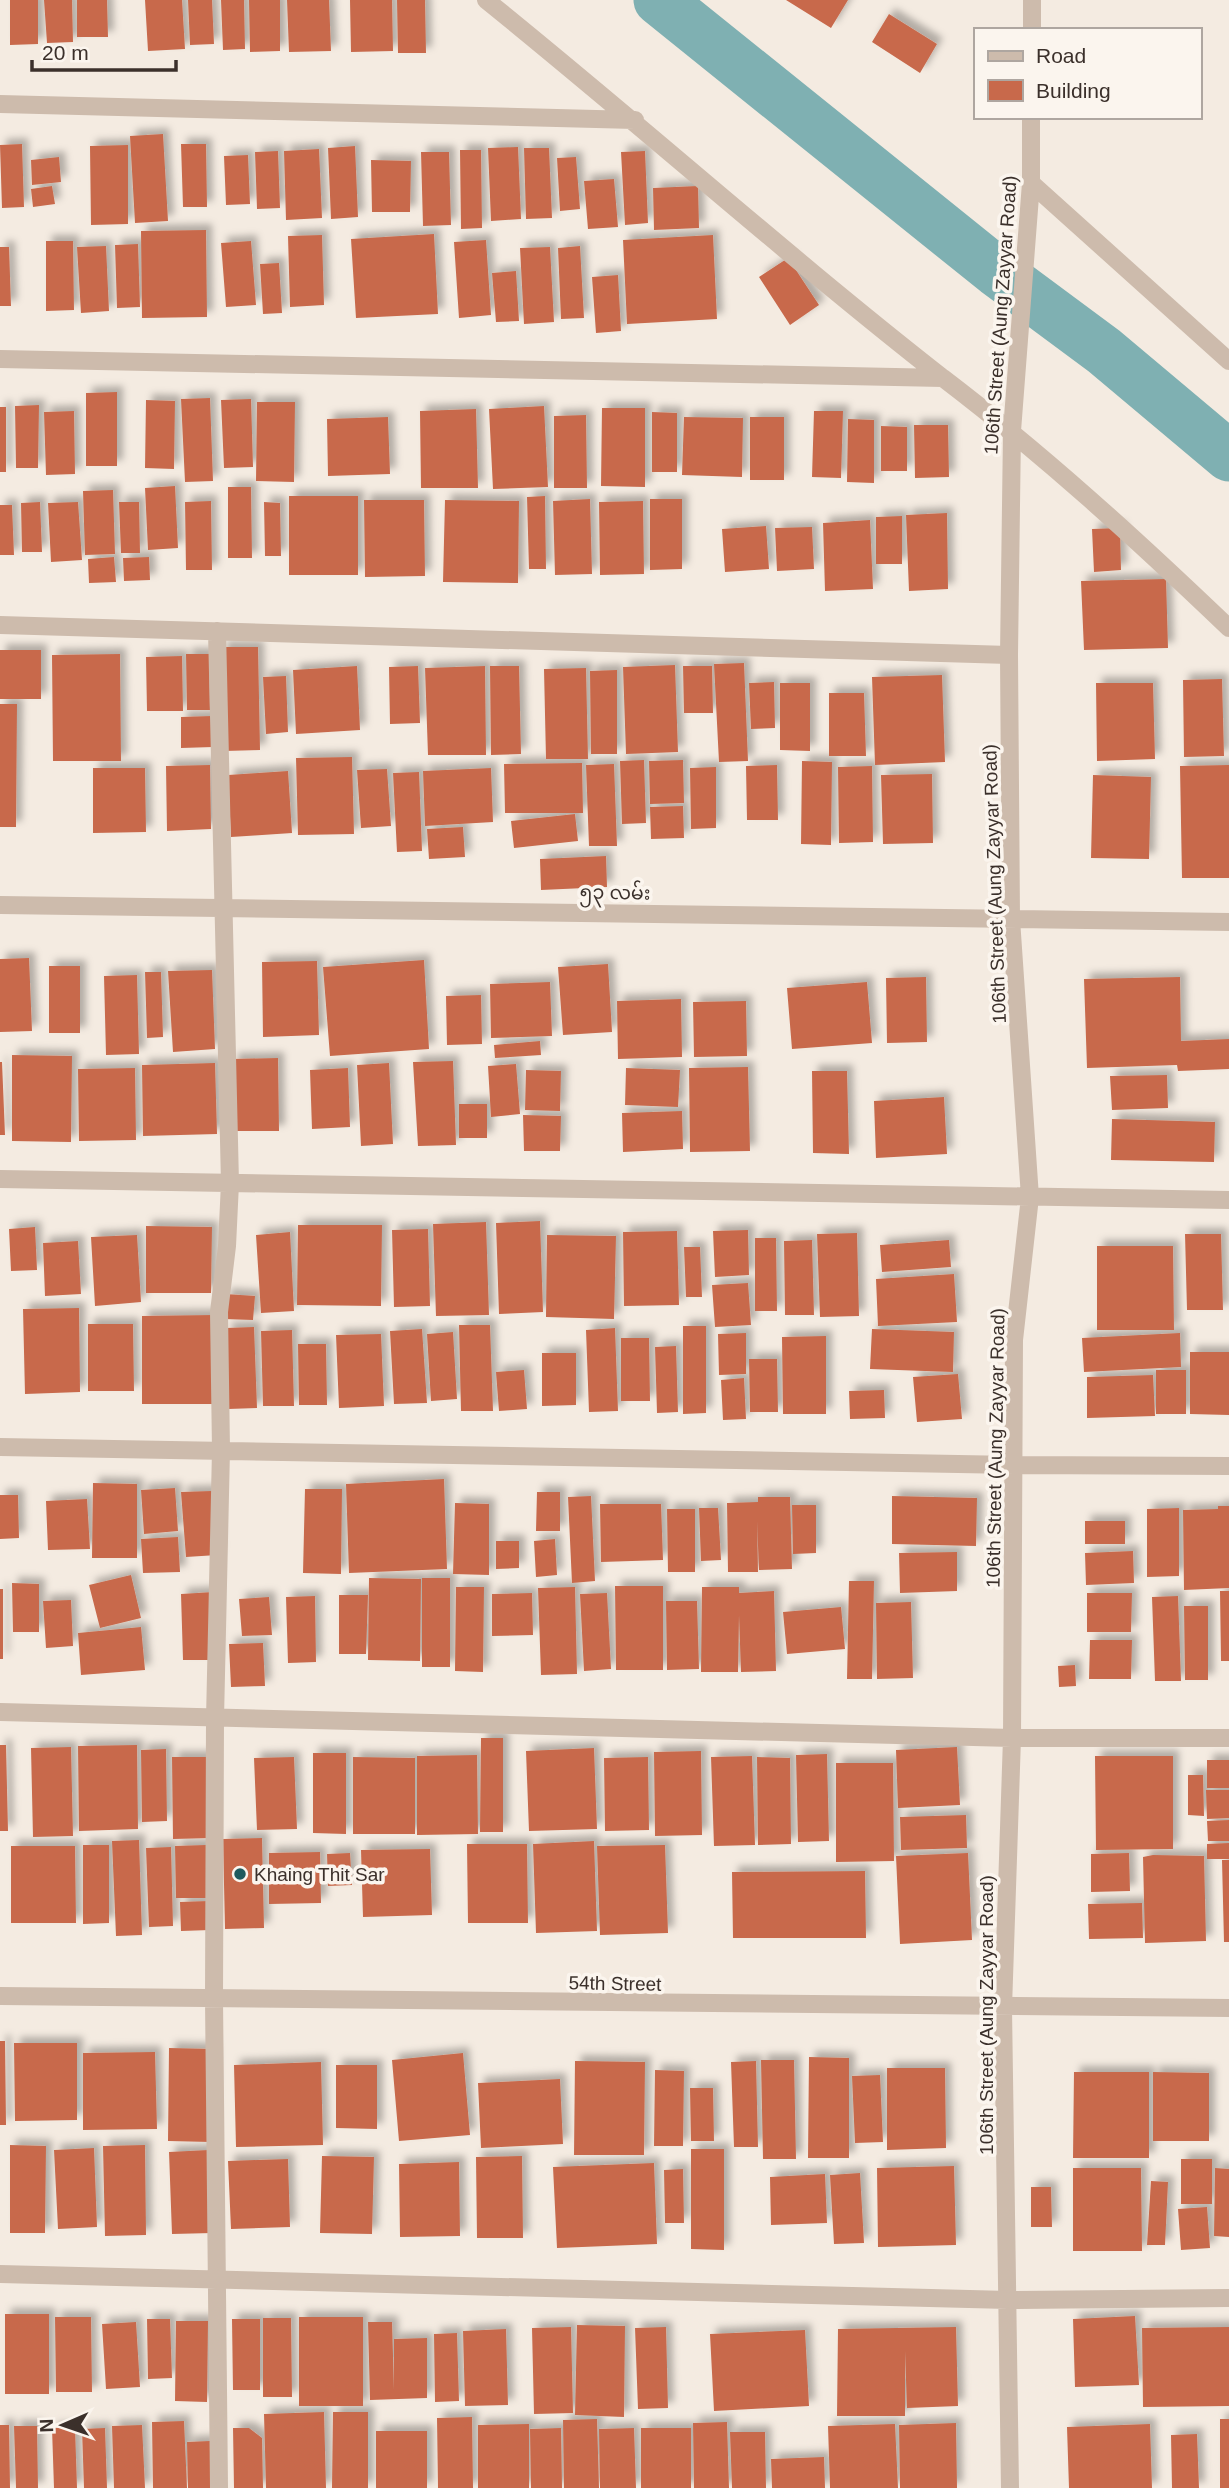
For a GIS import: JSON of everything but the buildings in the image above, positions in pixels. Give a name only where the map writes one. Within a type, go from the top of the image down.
[{"type":"street","points":[[486,0],[635,120],[760,231],[1012,430],[1131,534],[1229,628]]},
{"type":"street","points":[[1032,0],[1032,28]]},
{"type":"street","points":[[0,104],[635,120]]},
{"type":"street","name":"106th Street (Aung Zayyar Road)","points":[[1010,2488],[1003,2008],[1012,1738],[1014,1340],[1030,1197],[1012,919],[1009,655],[1012,430],[1031,183],[1031,119]]},
{"type":"street","points":[[1031,183],[1229,361]]},
{"type":"street","points":[[0,359],[943,377]]},
{"type":"street","points":[[0,625],[1009,655]]},
{"type":"street","points":[[217,631],[230,1183],[227,1246],[219,1312],[221,1450],[215,1719],[214,1999],[219,2280],[219,2488]]},
{"type":"street","name":"၅၃ လမ်း","points":[[0,905],[1229,922]]},
{"type":"street","points":[[0,1179],[1229,1200]]},
{"type":"street","points":[[0,1447],[1014,1465],[1229,1466]]},
{"type":"street","points":[[0,1712],[1012,1738],[1229,1738]]},
{"type":"street","name":"54th Street","points":[[0,1996],[1003,2008],[1229,2008]]},
{"type":"street","points":[[0,2274],[1008,2300],[1229,2298]]},
{"type":"waterway","points":[[659,0],[996,271],[1104,351],[1229,456]]},
{"type":"place","name":"Khaing Thit Sar","points":[[240,1874]]}]
